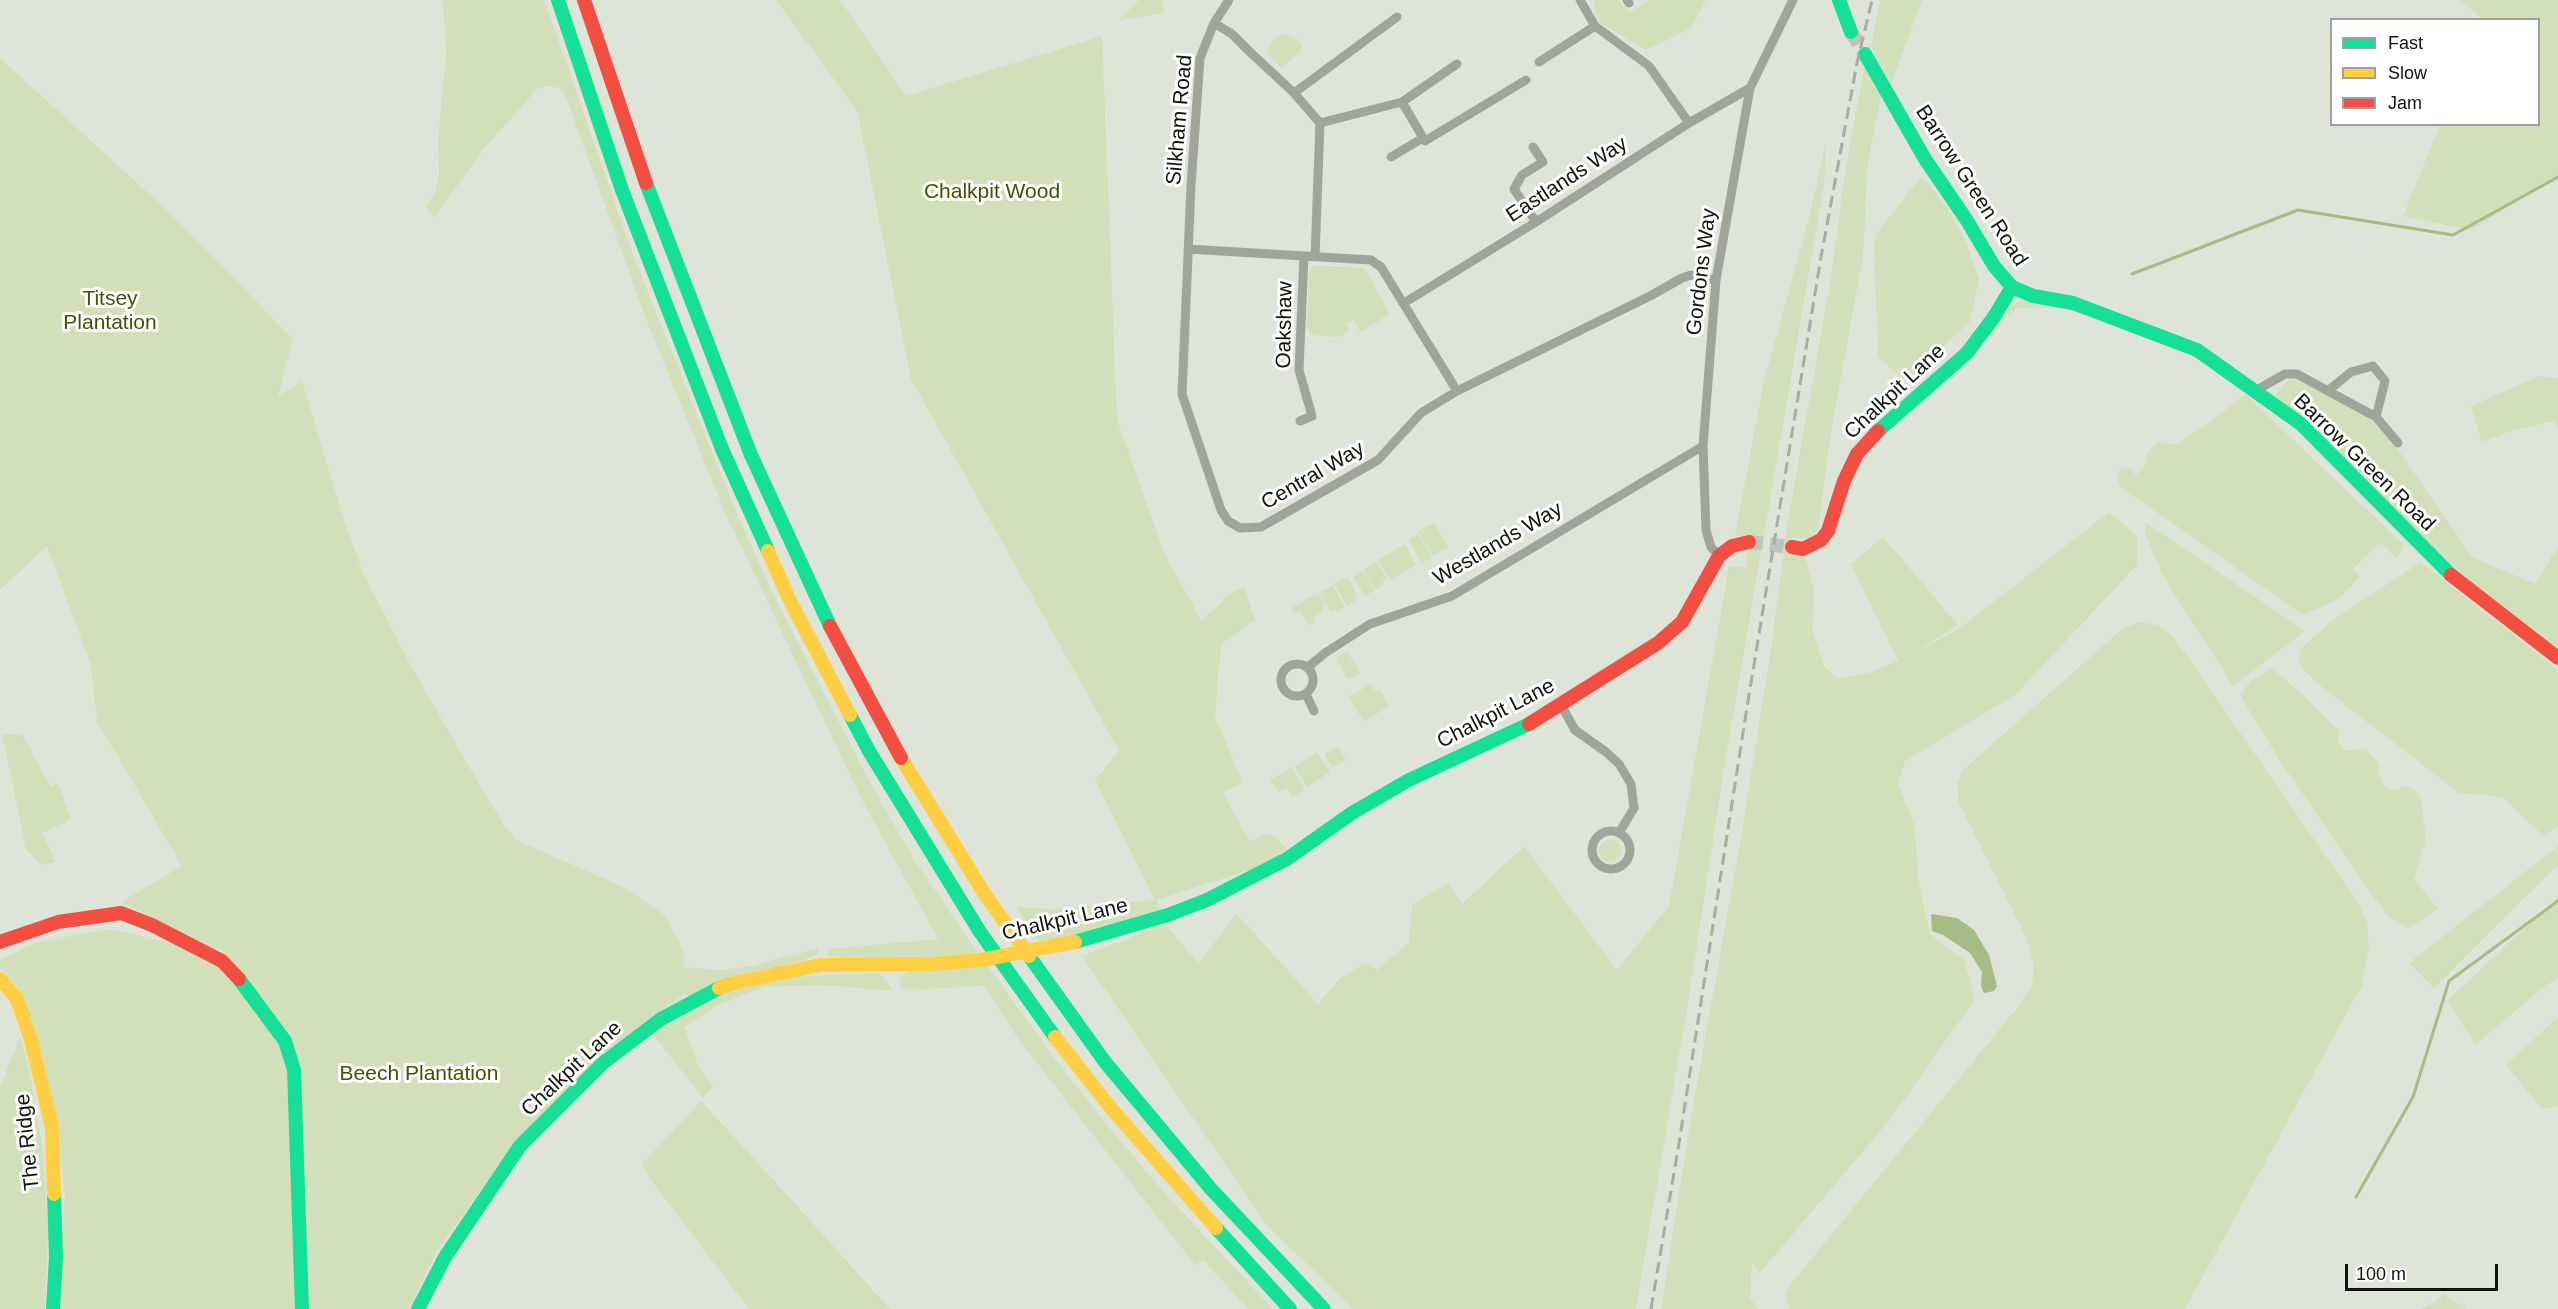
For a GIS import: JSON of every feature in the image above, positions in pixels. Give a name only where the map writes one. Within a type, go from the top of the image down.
[{"type":"main road","points":[[558,0],[622,190],[710,418],[767,551],[815,651],[869,751],[980,932],[1018,988],[1146,1150],[1226,1242],[1290,1309]]},
{"type":"main road","points":[[584,0],[632,146],[730,404],[791,546],[844,655],[897,752],[954,847],[1013,936],[1112,1071],[1175,1148],[1248,1231],[1324,1309]]},
{"type":"main road","points":[[1839,0],[1851,32]]},
{"type":"main road","name":"Barrow Green Road","points":[[1865,54],[1925,159],[1966,219],[1994,266],[2012,287],[2033,296],[2073,303],[2197,350],[2301,424],[2442,568],[2558,658]]},
{"type":"main road","name":"Chalkpit Lane","points":[[1792,548],[1803,549],[1821,540],[1827,531],[1844,481],[1857,454],[1878,431],[1966,353],[1994,317],[2012,287]]},
{"type":"main road","points":[[1719,556],[1732,546],[1749,542]]},
{"type":"main road","name":"Chalkpit Lane","points":[[417,1309],[445,1257],[520,1146],[603,1063],[661,1019],[706,994],[730,984],[820,965],[981,960],[1063,946],[1168,915],[1207,900],[1287,859],[1371,801],[1409,780],[1489,745],[1561,705],[1670,634],[1682,622],[1719,556]]},
{"type":"main road","points":[[0,942],[57,922],[121,913],[152,925],[222,961],[246,987],[285,1041],[294,1070],[302,1309]]},
{"type":"main road","name":"The Ridge","points":[[0,979],[17,999],[31,1040],[52,1126],[56,1257],[53,1309]]},
{"type":"street","name":"Silkham Road","points":[[1188,249],[1200,58],[1214,23],[1229,0]]},
{"type":"street","points":[[1581,0],[1595,26],[1649,66],[1689,123]]},
{"type":"street","name":"Gordons Way","points":[[1719,556],[1711,547],[1706,530],[1703,446],[1716,280],[1750,88],[1793,0]]},
{"type":"street","points":[[1294,93],[1398,17]]},
{"type":"street","points":[[1214,23],[1232,34],[1294,93],[1320,123],[1316,257]]},
{"type":"street","points":[[1539,62],[1595,26]]},
{"type":"street","points":[[1320,123],[1402,102],[1457,64]]},
{"type":"street","points":[[1402,102],[1425,141],[1526,80]]},
{"type":"street","name":"Eastlands Way","points":[[1404,303],[1536,222],[1689,123],[1750,88]]},
{"type":"street","points":[[1391,158],[1423,138]]},
{"type":"street","points":[[1533,147],[1543,162],[1522,175],[1514,189],[1536,222]]},
{"type":"street","points":[[1188,249],[1371,260],[1381,267],[1457,391]]},
{"type":"street","name":"Central Way","points":[[1188,249],[1182,394],[1221,510],[1228,521],[1240,528],[1261,527],[1378,460],[1420,413],[1457,391],[1682,278],[1691,275],[1716,280]]},
{"type":"street","name":"Oakshaw","points":[[1300,421],[1312,416],[1299,370],[1304,256]]},
{"type":"street","points":[[2329,390],[2351,372],[2373,366],[2385,381],[2376,417]]},
{"type":"street","points":[[2254,391],[2285,374],[2297,374],[2376,417],[2398,444]]},
{"type":"street","name":"Westlands Way","points":[[1308,668],[1370,624],[1452,596],[1703,446]]},
{"type":"street","points":[[1292,664],[1303,664],[1314,678],[1306,694],[1300,696],[1289,694],[1282,687],[1283,671],[1292,664]]},
{"type":"street","points":[[1306,694],[1314,711]]},
{"type":"street","points":[[1561,705],[1575,730],[1619,764],[1631,784],[1634,808],[1619,833]]},
{"type":"street","points":[[1606,831],[1619,833],[1628,841],[1630,853],[1628,859],[1620,867],[1608,869],[1602,867],[1593,858],[1592,845],[1600,834],[1606,831]]},
{"type":"green space","points":[[443,0],[542,0],[546,5],[633,255],[741,524],[778,604],[871,784],[913,858],[979,955],[868,959],[828,956],[828,949],[938,939],[862,800],[726,515],[646,319],[566,97],[559,88],[550,86],[538,88],[482,151],[434,218],[426,207],[435,192],[439,175],[438,141],[446,54]]},
{"type":"green space","name":"Chalkpit Wood","points":[[776,0],[840,0],[906,96],[1102,36],[1117,420],[1164,553],[1200,618],[1204,622],[1203,619],[1223,601],[1224,597],[1244,587],[1255,620],[1221,644],[1215,716],[1242,782],[1223,793],[1250,842],[1263,834],[1276,837],[1287,849],[1262,866],[1156,900],[1163,912],[1043,947],[1016,907],[1057,909],[1155,900],[1095,780],[1119,751],[911,379],[857,111]]},
{"type":"green space","points":[[1139,0],[1163,0],[1164,13],[1119,20]]},
{"type":"green space","points":[[1595,0],[1618,0],[1630,12],[1649,0],[1706,0],[1690,29],[1645,50],[1602,24],[1594,12]]},
{"type":"green space","points":[[1880,0],[1922,0],[1891,84],[1871,47]]},
{"type":"green space","points":[[2460,0],[2558,0],[2558,176],[2471,230],[2403,216],[2440,126],[2540,126],[2540,18],[2481,18]]},
{"type":"green space","points":[[1282,34],[1297,38],[1302,45],[1299,53],[1281,68],[1266,53],[1275,38]]},
{"type":"green space","points":[[0,58],[170,213],[293,339],[278,396],[302,381],[343,517],[363,573],[411,666],[504,825],[516,840],[621,886],[656,908],[664,915],[681,945],[685,956],[683,967],[721,970],[753,966],[818,949],[818,954],[804,960],[688,997],[685,993],[597,1058],[516,1142],[437,1251],[409,1309],[309,1309],[300,1067],[252,984],[224,952],[121,902],[182,866],[97,721],[91,665],[47,546],[0,590]]},
{"type":"green space","points":[[1864,68],[1881,97],[1868,161],[1863,256],[1831,432],[1818,529],[1812,538],[1793,537],[1791,554],[1804,554],[1814,590],[1812,630],[1824,666],[1837,678],[1869,673],[1898,661],[1851,564],[1883,537],[1958,625],[1908,657],[1960,628],[2109,512],[2137,536],[2137,565],[2016,694],[1905,761],[1898,784],[1915,827],[1918,879],[1930,934],[1964,960],[1975,999],[1892,1117],[1759,1274],[1752,1261],[1750,1298],[1758,1309],[1661,1309],[1689,1129],[1740,843],[1770,656],[1787,526],[1831,278],[1844,179]]},
{"type":"green space","points":[[1826,142],[1824,185],[1726,756],[1690,990],[1636,1309],[1353,1309],[1266,1224],[1082,956],[1165,924],[1199,964],[1236,913],[1318,1004],[1339,979],[1365,963],[1377,970],[1409,942],[1412,905],[1449,883],[1462,904],[1524,846],[1617,970],[1669,906],[1729,567],[1746,567],[1750,535],[1735,536],[1764,381],[1810,214]]},
{"type":"green space","points":[[1920,178],[1926,181],[1947,208],[1964,238],[1979,279],[1970,321],[1920,370],[1905,380],[1878,357],[1874,247],[1876,234]]},
{"type":"green space","points":[[1316,265],[1364,268],[1390,314],[1360,332],[1354,319],[1347,324],[1349,331],[1339,337],[1312,335],[1307,327],[1309,273]]},
{"type":"green space","points":[[2020,300],[2053,305],[2052,308],[2018,308],[2005,317],[1992,337],[1989,335],[2007,310]]},
{"type":"green space","points":[[2539,376],[2558,378],[2558,431],[2555,421],[2514,430],[2482,442],[2471,406]]},
{"type":"green space","points":[[2290,377],[2357,408],[2393,442],[2472,557],[2535,584],[2558,546],[2558,651],[2471,582],[2392,508],[2305,419],[2275,396]]},
{"type":"green space","points":[[2245,394],[2405,546],[2396,558],[2381,542],[2353,569],[2360,577],[2337,600],[2303,615],[2121,487],[2116,476],[2121,467],[2130,468],[2136,475],[2145,466],[2147,453],[2158,442],[2176,444],[2205,426]]},
{"type":"green space","points":[[1434,522],[1448,547],[1433,556],[1418,531]]},
{"type":"green space","points":[[2145,522],[2305,631],[2233,686],[2163,576],[2146,536]]},
{"type":"green space","points":[[1418,534],[1432,557],[1422,563],[1408,540]]},
{"type":"green space","points":[[1405,544],[1416,565],[1390,580],[1378,560],[1390,553],[1392,555],[1391,552]]},
{"type":"green space","points":[[1376,562],[1387,578],[1382,581],[1384,584],[1376,590],[1364,570]]},
{"type":"green space","points":[[2421,562],[2558,670],[2558,826],[2543,836],[2503,797],[2459,793],[2313,680],[2299,663],[2300,650],[2331,621]]},
{"type":"green space","points":[[1363,571],[1375,590],[1365,596],[1353,577]]},
{"type":"green space","points":[[1347,577],[1358,596],[1355,598],[1356,601],[1347,606],[1334,584]]},
{"type":"green space","points":[[1333,585],[1345,607],[1337,613],[1335,610],[1331,612],[1320,592]]},
{"type":"green space","points":[[1318,593],[1326,605],[1322,608],[1323,611],[1314,617],[1317,621],[1310,626],[1300,611],[1295,614],[1291,608]]},
{"type":"green space","points":[[2140,622],[2158,625],[2173,636],[2359,904],[2367,924],[2369,947],[2362,985],[2185,1309],[1789,1309],[1786,1294],[1790,1285],[2021,1003],[2032,985],[2034,964],[2026,937],[1958,801],[1957,783],[1962,771],[2122,629]]},
{"type":"green space","points":[[1347,651],[1360,673],[1347,680],[1336,658]]},
{"type":"green space","points":[[2272,668],[2340,731],[2338,742],[2345,751],[2365,748],[2380,764],[2379,775],[2383,784],[2390,790],[2409,786],[2420,795],[2426,839],[2414,879],[2438,909],[2409,928],[2387,916],[2280,761],[2240,695],[2251,681]]},
{"type":"green space","points":[[1371,684],[1375,691],[1379,689],[1389,706],[1364,722],[1348,697]]},
{"type":"green space","points":[[2,734],[22,735],[51,787],[58,783],[71,819],[42,833],[56,862],[41,865],[26,849]]},
{"type":"green space","points":[[1338,746],[1346,760],[1332,768],[1324,754]]},
{"type":"green space","points":[[1317,752],[1330,772],[1307,787],[1295,766]]},
{"type":"green space","points":[[1292,767],[1305,790],[1293,797],[1287,788],[1278,792],[1270,780]]},
{"type":"green space","points":[[1610,840],[1618,843],[1621,851],[1618,859],[1610,862],[1602,859],[1599,851],[1602,843]]},
{"type":"green space","points":[[2558,846],[2558,865],[2434,988],[2409,963]]},
{"type":"green space","points":[[2558,897],[2558,979],[2546,985],[2475,1045],[2448,1000]]},
{"type":"green space","points":[[110,929],[176,944],[214,963],[243,992],[279,1044],[287,1073],[296,1309],[58,1309],[65,1193],[54,1113],[34,1025],[17,987],[0,968],[0,960],[38,942]]},
{"type":"green space","points":[[986,964],[1056,1060],[1111,1130],[1168,1197],[1273,1309],[1248,1309],[1204,1261],[1195,1265],[1018,1039],[985,986],[901,990],[899,978],[909,970]]},
{"type":"green space","points":[[878,973],[886,979],[893,991],[820,985],[764,987],[718,1005],[684,1027],[698,1065],[713,1087],[703,1098],[652,1033],[723,992],[788,977]]},
{"type":"green space","points":[[2558,1017],[2558,1106],[2542,1109],[2506,1065]]},
{"type":"green space","points":[[20,1036],[29,1068],[43,1150],[48,1228],[45,1309],[0,1309],[0,1088]]},
{"type":"green space","points":[[701,1101],[890,1309],[749,1309],[650,1179],[642,1164]]},
{"type":"green space","points":[[2444,1294],[2466,1309],[2421,1309],[2433,1303]]},
{"type":"shaded area","points":[[1931,914],[1957,918],[1974,930],[1989,955],[1997,986],[1994,991],[1984,993],[1981,986],[1982,972],[1970,953],[1943,935],[1932,931]]},
{"type":"waterway","points":[[2132,274],[2298,210],[2453,235],[2558,177]]},
{"type":"waterway","points":[[2356,1197],[2413,1097],[2449,981],[2558,901]]},
{"type":"tunnel","points":[[1851,32],[1865,54]]},
{"type":"tunnel","points":[[1749,542],[1792,547]]},
{"type":"railway","points":[[1651,1309],[1821,257],[1857,63],[1872,0]]},
{"type":"traffic: fast","points":[[558,0],[622,190],[722,449],[768,551]]},
{"type":"traffic: fast","points":[[1839,0],[1851,32]]},
{"type":"traffic: fast","points":[[1865,54],[1925,159],[1966,219],[1994,266],[2012,287],[2033,296],[2073,303],[2197,350],[2301,424],[2451,575]]},
{"type":"traffic: fast","points":[[646,183],[751,455],[830,626]]},
{"type":"traffic: fast","points":[[1878,431],[1967,353],[1994,317],[2012,287]]},
{"type":"traffic: fast","points":[[850,715],[869,751],[980,932],[1055,1037]]},
{"type":"traffic: fast","points":[[1075,942],[1168,915],[1207,900],[1287,859],[1352,813],[1409,780],[1529,724]]},
{"type":"traffic: fast","points":[[1029,956],[1105,1062],[1211,1189],[1324,1309]]},
{"type":"traffic: fast","points":[[239,979],[285,1041],[294,1070],[302,1309]]},
{"type":"traffic: fast","points":[[418,1309],[445,1257],[520,1146],[603,1063],[661,1019],[719,988]]},
{"type":"traffic: fast","points":[[53,1309],[56,1257],[54,1194]]},
{"type":"traffic: fast","points":[[1216,1228],[1290,1309]]},
{"type":"traffic: slow","points":[[768,551],[790,601],[850,715]]},
{"type":"traffic: slow","points":[[901,758],[984,893],[1029,956]]},
{"type":"traffic: slow","points":[[719,988],[820,965],[932,964],[981,960],[1075,942]]},
{"type":"traffic: slow","points":[[0,979],[17,999],[31,1040],[52,1127],[54,1194]]},
{"type":"traffic: slow","points":[[1055,1037],[1110,1107],[1216,1228]]},
{"type":"traffic: jam","points":[[584,0],[646,183]]},
{"type":"traffic: jam","points":[[1792,547],[1803,549],[1821,540],[1828,531],[1844,481],[1857,454],[1878,431]]},
{"type":"traffic: jam","points":[[1529,724],[1658,643],[1682,622],[1719,556],[1732,546],[1749,542]]},
{"type":"traffic: jam","points":[[2451,575],[2558,658]]},
{"type":"traffic: jam","points":[[830,626],[901,758]]},
{"type":"traffic: jam","points":[[0,942],[58,922],[121,913],[152,925],[222,961],[239,979]]},
{"type":"park label","name":"Titsey Plantation","points":[[110,311]]},
{"type":"park label","name":"Beech Plantation","points":[[419,1074]]}]
